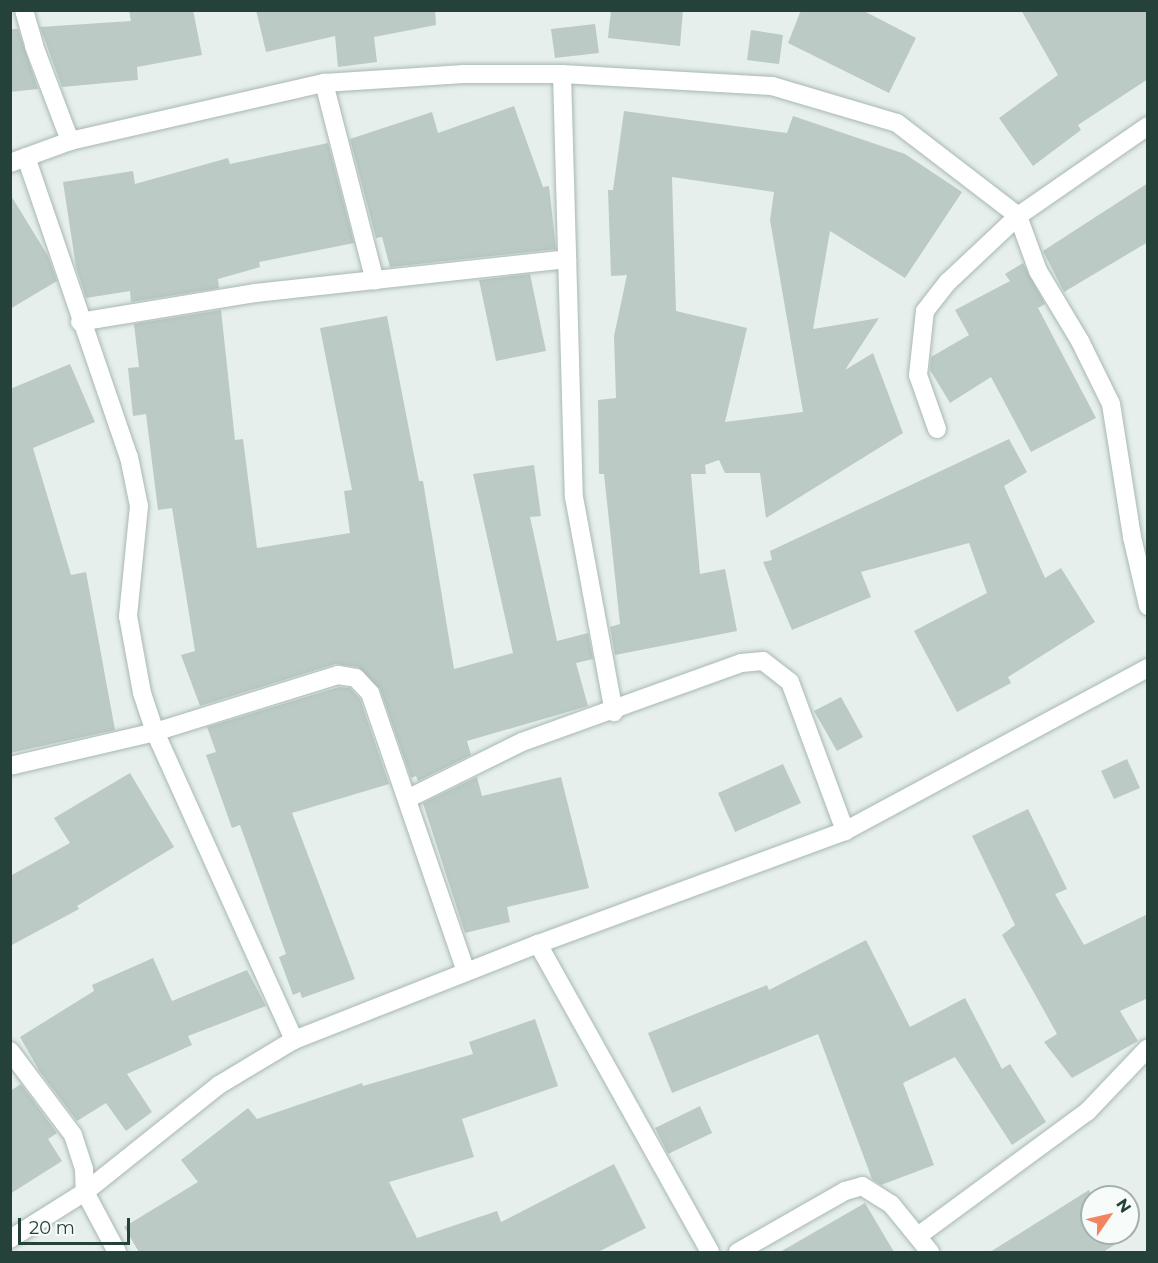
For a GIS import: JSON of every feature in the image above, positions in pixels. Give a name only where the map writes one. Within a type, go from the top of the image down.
[{"type":"street","points":[[24,10],[34,46],[70,141]]},
{"type":"street","points":[[294,1040],[155,732],[142,693],[128,616],[139,506],[129,457],[81,322],[18,160],[70,141],[324,83],[464,74],[562,74],[772,86],[897,123],[1018,216],[1038,271],[1080,341],[1111,404],[1140,533],[1148,606]]},
{"type":"street","points":[[562,74],[574,497],[614,712]]},
{"type":"street","points":[[324,83],[375,281]]},
{"type":"street","points":[[937,429],[918,375],[925,311],[948,282],[1018,216],[1148,126]]},
{"type":"street","points":[[81,322],[255,293],[567,259]]},
{"type":"street","points":[[406,799],[522,742],[614,712],[741,663],[763,661],[790,682],[845,831]]},
{"type":"street","points":[[10,1239],[85,1192],[219,1085],[294,1040],[538,944],[845,831],[1148,668]]},
{"type":"street","points":[[10,766],[155,732],[338,675],[356,678],[370,693],[466,972]]},
{"type":"street","points":[[538,944],[705,1251]]},
{"type":"street","points":[[918,1236],[1087,1112],[1148,1048]]},
{"type":"street","points":[[10,1052],[73,1135],[84,1169],[85,1192],[117,1252]]},
{"type":"street","points":[[738,1252],[845,1191],[862,1186],[891,1204],[930,1252]]},
{"type":"building","points":[[129,10],[193,10],[202,55],[137,67],[138,80],[62,87],[40,27],[131,21]]},
{"type":"building","points":[[256,10],[435,10],[436,25],[374,37],[377,62],[338,67],[335,36],[266,52]]},
{"type":"building","points":[[611,10],[683,10],[680,46],[608,38]]},
{"type":"building","points":[[801,10],[862,10],[916,38],[889,93],[788,43]]},
{"type":"building","points":[[1021,10],[1148,10],[1148,79],[1078,125],[1081,130],[1033,166],[999,118],[1058,75]]},
{"type":"building","points":[[595,24],[599,53],[555,58],[551,29]]},
{"type":"building","points":[[10,29],[18,29],[38,89],[10,92]]},
{"type":"building","points":[[751,30],[783,35],[779,64],[747,60]]},
{"type":"building","points":[[514,106],[543,187],[549,186],[556,249],[390,267],[382,237],[376,238],[350,139],[432,112],[438,133]]},
{"type":"building","points":[[624,111],[787,133],[793,116],[905,154],[962,192],[905,278],[830,231],[813,329],[879,318],[845,370],[873,353],[903,433],[766,518],[760,473],[725,473],[719,460],[705,465],[706,474],[691,474],[700,574],[725,569],[737,631],[615,655],[610,627],[620,624],[604,474],[599,474],[598,400],[616,398],[614,336],[627,275],[611,276],[608,190],[613,190]],"holes":[[[672,177],[774,192],[770,220],[803,412],[725,422],[747,328],[676,311]]]},
{"type":"building","points":[[328,143],[354,243],[259,262],[260,267],[218,279],[219,288],[131,302],[130,291],[86,298],[76,267],[63,182],[133,171],[135,184],[228,158],[230,164]]},
{"type":"building","points":[[1148,183],[1148,242],[1064,292],[1043,251]]},
{"type":"building","points":[[10,194],[48,256],[57,281],[10,309]]},
{"type":"building","points":[[1023,263],[1045,304],[1038,308],[1096,418],[1031,452],[991,377],[950,403],[930,370],[931,357],[969,335],[955,310],[1010,281],[1005,274]]},
{"type":"building","points":[[530,274],[546,351],[496,361],[479,280]]},
{"type":"building","points":[[221,310],[235,440],[243,439],[257,548],[350,533],[344,491],[352,490],[320,328],[387,316],[419,481],[423,481],[454,669],[513,653],[473,474],[534,465],[541,516],[530,517],[557,641],[588,633],[593,659],[576,663],[588,706],[467,741],[471,755],[418,781],[416,776],[411,778],[380,689],[358,667],[335,664],[200,706],[181,655],[195,651],[172,508],[158,510],[146,414],[133,416],[128,368],[139,367],[134,324]]},
{"type":"building","points":[[70,364],[95,422],[33,448],[71,575],[86,572],[115,730],[10,753],[10,389]]},
{"type":"building","points":[[1009,439],[1027,472],[1004,486],[1045,578],[1061,568],[1095,622],[1008,677],[1011,683],[957,712],[914,631],[987,593],[969,543],[861,572],[871,597],[792,630],[763,562],[772,560],[770,551]]},
{"type":"building","points":[[339,687],[350,688],[360,699],[389,784],[292,813],[355,979],[302,998],[300,992],[293,995],[279,957],[286,954],[240,825],[232,828],[206,755],[216,752],[207,727]]},
{"type":"building","points":[[841,697],[863,737],[837,751],[814,711]]},
{"type":"building","points":[[1127,759],[1140,788],[1114,799],[1101,771]]},
{"type":"building","points":[[783,764],[801,803],[735,832],[718,793]]},
{"type":"building","points":[[130,773],[174,847],[77,906],[79,909],[10,946],[10,876],[70,843],[54,818]]},
{"type":"building","points":[[477,777],[482,796],[561,777],[589,888],[507,907],[510,922],[465,933],[423,803]]},
{"type":"building","points":[[1028,809],[1067,889],[1055,894],[1084,945],[1148,914],[1148,998],[1120,1011],[1138,1041],[1072,1078],[1044,1042],[1057,1034],[1002,935],[1015,925],[972,836]]},
{"type":"building","points":[[866,940],[910,1027],[965,998],[1002,1069],[1010,1064],[1046,1122],[1012,1145],[955,1057],[903,1083],[934,1165],[881,1185],[872,1179],[818,1034],[672,1093],[648,1033],[767,985],[769,990]]},
{"type":"building","points":[[153,958],[172,1001],[247,970],[266,1006],[188,1036],[192,1045],[127,1074],[152,1112],[126,1131],[106,1103],[77,1121],[40,1072],[20,1037],[94,991],[92,985]]},
{"type":"building","points":[[535,1019],[558,1086],[462,1119],[474,1157],[389,1182],[417,1238],[497,1211],[501,1222],[614,1164],[646,1228],[598,1252],[139,1252],[124,1227],[198,1182],[181,1160],[248,1108],[257,1119],[362,1083],[363,1086],[473,1054],[469,1042]]},
{"type":"building","points":[[21,1084],[57,1133],[48,1139],[62,1161],[10,1194],[10,1091]]},
{"type":"building","points":[[700,1106],[712,1133],[668,1154],[655,1128]]},
{"type":"building","points":[[1080,1196],[1080,1245],[1114,1245],[1103,1252],[990,1252]]},
{"type":"building","points":[[865,1203],[894,1252],[780,1252]]}]
